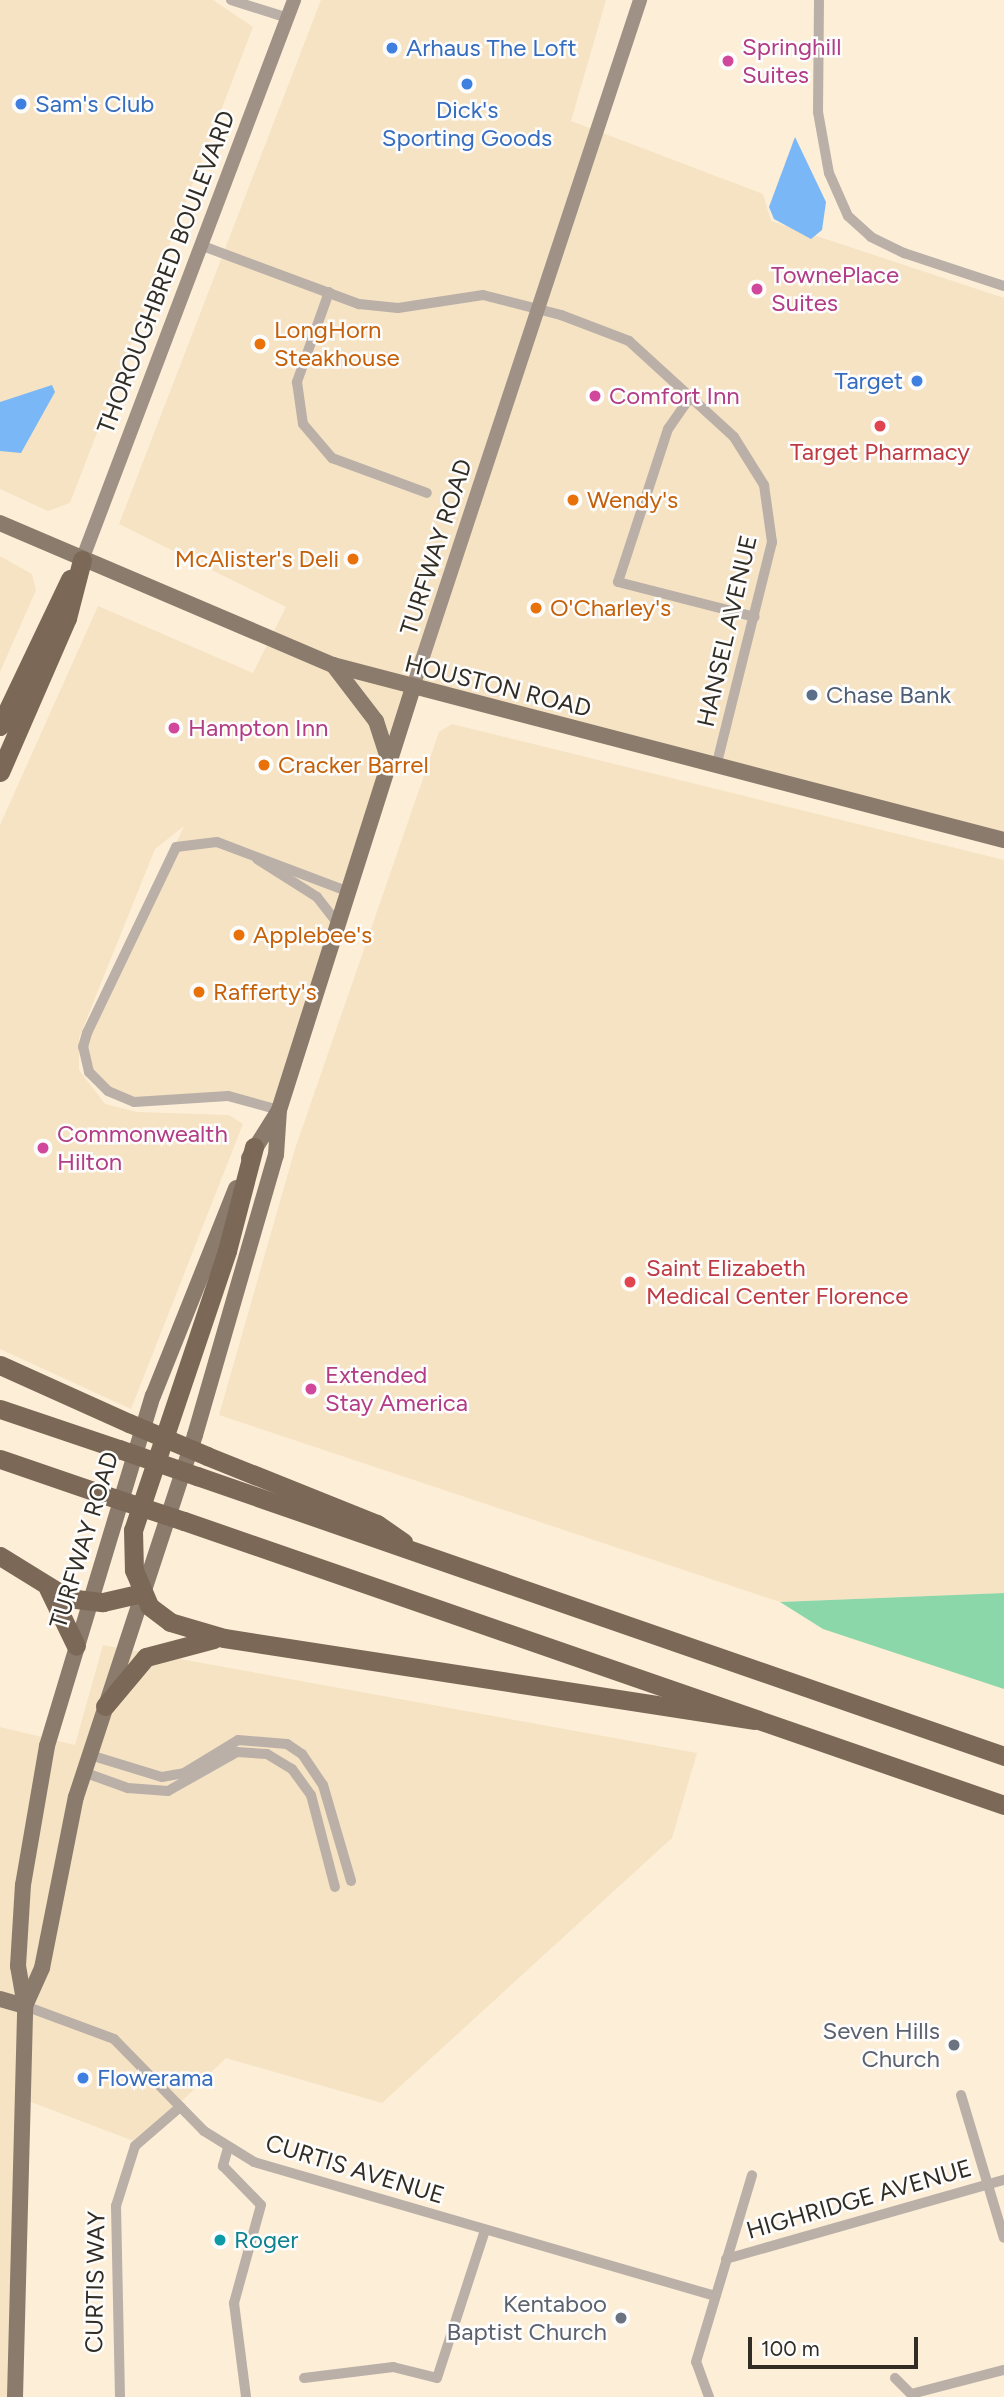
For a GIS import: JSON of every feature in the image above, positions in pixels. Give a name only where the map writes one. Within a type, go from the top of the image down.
[{"type":"highway","points":[[0,726],[82,560]]},
{"type":"highway","points":[[0,772],[67,618],[82,560]]},
{"type":"highway","points":[[254,1147],[227,1251],[133,1530],[130,1553],[141,1593],[170,1622],[224,1638],[754,1720]]},
{"type":"highway","points":[[0,1365],[206,1456],[377,1524],[427,1558]]},
{"type":"highway","points":[[0,1409],[1004,1756]]},
{"type":"highway","points":[[0,1459],[1004,1805]]},
{"type":"highway","points":[[0,1556],[45,1584],[88,1602],[141,1593]]},
{"type":"highway","points":[[45,1584],[76,1646]]},
{"type":"highway","points":[[105,1706],[146,1657],[224,1638]]},
{"type":"main road","name":"THOROUGHBRED BOULEVARD","points":[[82,560],[294,0]]},
{"type":"main road","name":"TURFWAY ROAD","points":[[25,2006],[42,1968],[90,1755],[195,1435],[276,1155],[279,1110],[412,690],[640,0]]},
{"type":"main road","name":"HOUSTON ROAD","points":[[0,523],[333,665],[412,690],[718,763],[1004,840]]},
{"type":"main road","points":[[333,665],[376,721],[390,766]]},
{"type":"main road","name":"TURFWAY ROAD","points":[[15,2397],[25,2006],[18,1966],[23,1885],[47,1746],[88,1602],[153,1396],[254,1147],[279,1110]]},
{"type":"main road","points":[[0,1998],[25,2006]]},
{"type":"street","points":[[231,0],[285,18]]},
{"type":"street","points":[[819,0],[818,113],[829,173],[848,216],[882,243],[1004,286]]},
{"type":"street","name":"HANSEL AVENUE","points":[[200,245],[329,292],[398,308],[483,295],[539,308],[629,341],[739,443],[764,485],[772,542],[718,763]]},
{"type":"street","points":[[329,292],[297,382],[303,424],[332,458],[427,494]]},
{"type":"street","points":[[691,396],[668,429],[618,582],[755,617]]},
{"type":"street","points":[[279,1110],[228,1096],[134,1102],[97,1082],[83,1047],[176,847],[202,840],[257,859],[285,863],[349,892]]},
{"type":"street","points":[[257,859],[317,897],[339,925]]},
{"type":"street","points":[[90,1755],[162,1777],[184,1773],[238,1740],[287,1745],[302,1754],[323,1785],[351,1881]]},
{"type":"street","points":[[86,1773],[128,1788],[168,1791],[237,1752],[267,1754],[292,1769],[310,1795],[335,1888]]},
{"type":"street","name":"CURTIS AVENUE","points":[[25,2006],[114,2039],[180,2107],[228,2148],[277,2170],[715,2296]]},
{"type":"street","points":[[961,2095],[1004,2238]]},
{"type":"street","name":"CURTIS WAY","points":[[120,2397],[116,2206],[135,2146],[180,2107]]},
{"type":"street","points":[[228,2148],[228,2174],[254,2191],[261,2205],[234,2303],[246,2397]]},
{"type":"street","points":[[709,2397],[696,2362],[752,2175]]},
{"type":"street","name":"HIGHRIDGE AVENUE","points":[[726,2259],[1004,2180]]},
{"type":"street","points":[[304,2378],[393,2367],[437,2378],[485,2230]]},
{"type":"street","points":[[895,2378],[911,2394],[1004,2370]]},
{"type":"shaded area","points":[[0,0],[213,0],[253,27],[70,503],[48,511],[0,489]]},
{"type":"shaded area","points":[[321,0],[606,0],[571,121],[763,194],[771,221],[1004,298],[1004,840],[412,690],[279,1110],[228,1096],[152,1105],[97,1082],[83,1047],[184,826],[155,849],[79,1038],[79,1070],[105,1104],[137,1112],[229,1115],[243,1124],[131,1409],[0,1349],[0,825],[98,606],[253,673],[286,607],[119,524]]},
{"type":"shaded area","points":[[0,556],[32,574],[36,590],[0,672]]},
{"type":"shaded area","name":"Saint Elizabeth Medical Center Florence","points":[[452,724],[1004,860],[1004,1593],[780,1602],[219,1415],[295,1149],[439,732]]},
{"type":"shaded area","points":[[103,1645],[697,1753],[672,1838],[382,2103],[226,2058],[139,2143],[23,2099],[15,2397],[0,2397],[0,1727],[75,1745]]},
{"type":"green space","points":[[1004,1593],[1004,1689],[823,1629],[780,1602]]},
{"type":"water","points":[[795,137],[826,202],[822,230],[811,239],[774,219],[769,207]]},
{"type":"water","points":[[52,385],[55,392],[21,453],[0,451],[0,402]]},
{"type":"place","name":"Arhaus The Loft","points":[[392,48]]},
{"type":"place","name":"Springhill Suites","points":[[728,61]]},
{"type":"place","name":"Dick's Sporting Goods","points":[[467,84]]},
{"type":"place","name":"Sam's Club","points":[[21,104]]},
{"type":"place","name":"TownePlace Suites","points":[[757,289]]},
{"type":"place","name":"LongHorn Steakhouse","points":[[260,344]]},
{"type":"place","name":"Target","points":[[917,381]]},
{"type":"place","name":"Comfort Inn","points":[[595,396]]},
{"type":"place","name":"Target Pharmacy","points":[[880,426]]},
{"type":"place","name":"Wendy's","points":[[573,500]]},
{"type":"place","name":"McAlister's Deli","points":[[353,559]]},
{"type":"place","name":"O'Charley's","points":[[536,608]]},
{"type":"place","name":"Chase Bank","points":[[812,695]]},
{"type":"place","name":"Hampton Inn","points":[[174,728]]},
{"type":"place","name":"Cracker Barrel","points":[[264,765]]},
{"type":"place","name":"Applebee's","points":[[239,935]]},
{"type":"place","name":"Rafferty's","points":[[199,992]]},
{"type":"place","name":"Commonwealth Hilton","points":[[43,1148]]},
{"type":"place","name":"Saint Elizabeth Medical Center Florence","points":[[630,1282]]},
{"type":"place","name":"Extended Stay America","points":[[311,1389]]},
{"type":"place","name":"Seven Hills Church","points":[[954,2045]]},
{"type":"place","name":"Flowerama","points":[[83,2078]]},
{"type":"place","name":"Roger","points":[[220,2240]]},
{"type":"place","name":"Kentaboo Baptist Church","points":[[621,2318]]}]
